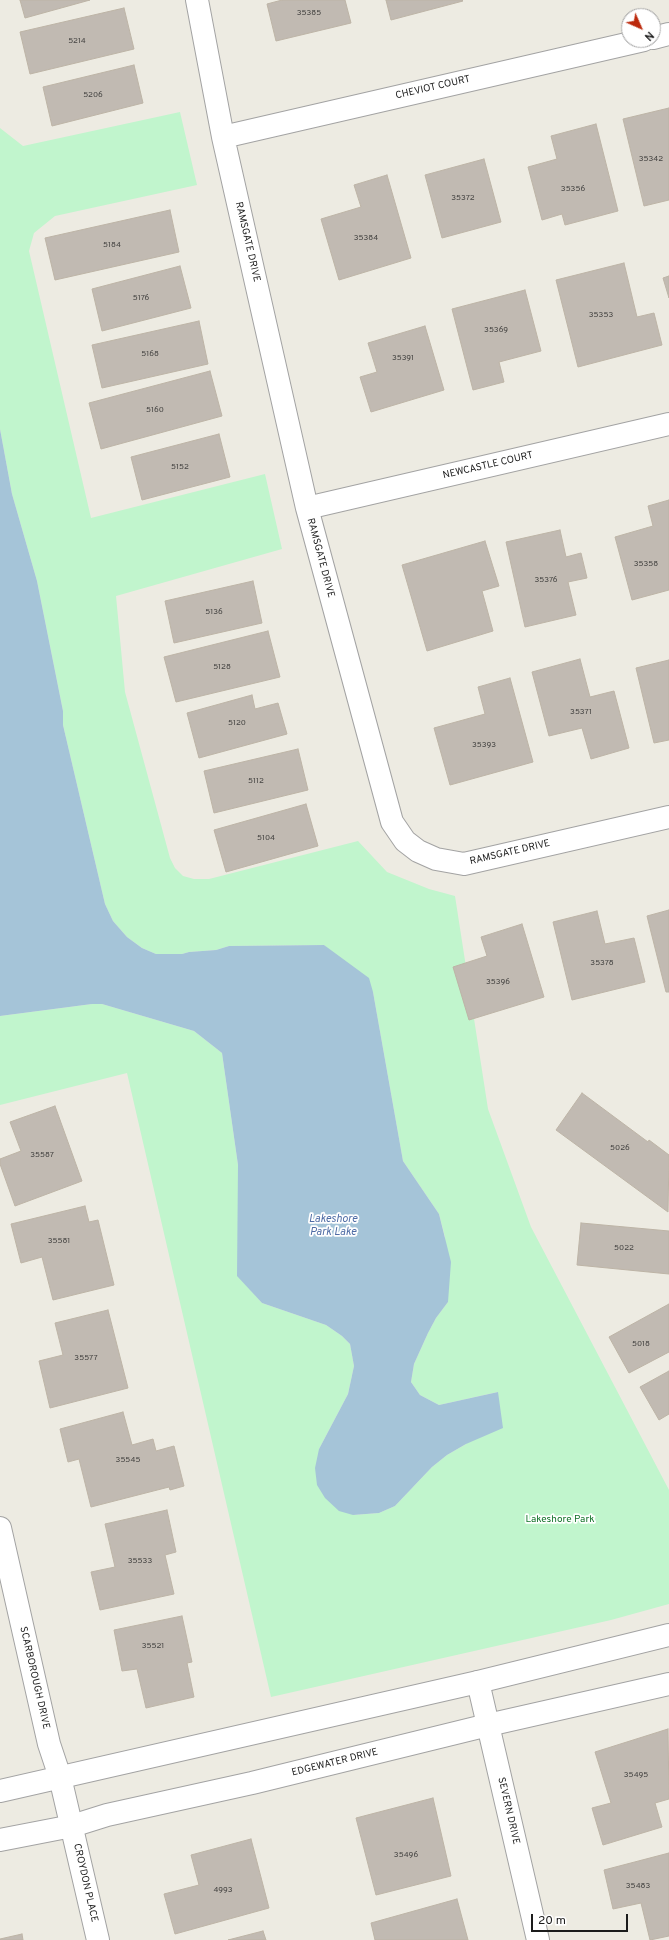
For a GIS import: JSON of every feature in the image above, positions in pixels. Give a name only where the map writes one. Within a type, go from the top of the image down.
[{"type":"street","name":"RAMSGATE DRIVE","points":[[197,0],[223,137],[307,508],[392,822],[405,841],[418,851],[436,860],[464,864],[669,817]]},
{"type":"street","name":"CHEVIOT COURT","points":[[223,137],[621,45]]},
{"type":"street","name":"NEWCASTLE COURT","points":[[307,508],[669,424]]},
{"type":"street","name":"SCARBOROUGH DRIVE","points":[[0,1528],[49,1744],[60,1777],[72,1826]]},
{"type":"street","points":[[0,1791],[478,1682],[669,1635]]},
{"type":"street","name":"SEVERN DRIVE","points":[[478,1682],[538,1940]]},
{"type":"street","name":"EDGEWATER DRIVE","points":[[0,1840],[72,1826],[107,1816],[252,1783],[488,1725],[669,1684]]},
{"type":"street","name":"CROYDON PLACE","points":[[72,1826],[98,1940]]},
{"type":"green space","name":"Lakeshore Park","points":[[180,112],[197,185],[55,216],[34,233],[29,251],[91,518],[265,474],[282,549],[116,596],[125,692],[170,858],[175,868],[183,876],[194,879],[209,879],[358,841],[387,872],[429,889],[455,896],[488,1109],[531,1227],[669,1490],[669,1604],[611,1620],[271,1697],[127,1073],[0,1105],[0,1016],[102,1004],[194,1031],[222,1053],[238,1165],[238,1276],[262,1303],[326,1325],[342,1336],[350,1344],[354,1366],[348,1394],[319,1449],[353,1515],[379,1513],[395,1506],[432,1467],[447,1455],[466,1444],[498,1392],[439,1405],[420,1395],[411,1382],[414,1364],[428,1333],[436,1318],[448,1302],[445,1237],[439,1214],[403,1161],[373,992],[324,945],[229,946],[216,950],[182,954],[156,954],[142,948],[127,937],[113,921],[105,904],[63,725],[63,711],[37,581],[12,494],[0,429],[0,128],[23,146]]},
{"type":"water","name":"Lakeshore Park Lake","points":[[0,429],[12,494],[37,581],[63,711],[63,725],[105,904],[113,921],[127,937],[142,948],[156,954],[182,954],[216,950],[229,946],[324,945],[369,978],[373,992],[403,1161],[439,1214],[451,1262],[448,1302],[436,1318],[428,1333],[414,1364],[411,1382],[420,1395],[439,1405],[498,1392],[503,1428],[466,1444],[447,1455],[432,1467],[395,1506],[379,1513],[353,1515],[339,1511],[325,1498],[317,1485],[315,1468],[319,1449],[348,1394],[354,1366],[350,1344],[342,1336],[326,1325],[262,1303],[237,1276],[238,1165],[222,1053],[194,1031],[102,1004],[0,1016]]},
{"type":"building","points":[[20,0],[90,0],[25,18]]},
{"type":"building","points":[[282,0],[345,0],[351,23],[276,41],[267,4]]},
{"type":"building","points":[[386,0],[462,0],[463,1],[391,20]]},
{"type":"building","points":[[124,8],[134,49],[30,74],[20,32]]},
{"type":"building","points":[[134,65],[143,103],[52,126],[43,87]]},
{"type":"building","points":[[669,108],[669,200],[644,206],[623,119]]},
{"type":"building","points":[[596,124],[618,211],[565,225],[562,214],[542,220],[528,167],[557,159],[551,136]]},
{"type":"building","points":[[484,159],[501,222],[442,238],[425,175]]},
{"type":"building","points":[[387,175],[411,258],[339,280],[321,219],[361,207],[354,185]]},
{"type":"building","points":[[170,210],[179,252],[55,280],[45,238]]},
{"type":"building","points":[[624,263],[637,317],[654,313],[662,345],[578,367],[556,280]]},
{"type":"building","points":[[180,266],[191,308],[102,331],[92,289]]},
{"type":"building","points":[[669,276],[669,298],[663,278]]},
{"type":"building","points":[[525,290],[541,351],[499,362],[504,382],[473,390],[452,309]]},
{"type":"building","points":[[199,321],[208,364],[102,388],[92,345]]},
{"type":"building","points":[[425,326],[444,390],[371,412],[360,377],[377,372],[368,343]]},
{"type":"building","points":[[210,371],[222,416],[101,449],[89,403]]},
{"type":"building","points":[[219,434],[230,477],[142,500],[131,457]]},
{"type":"building","points":[[669,500],[669,590],[632,600],[615,537],[653,526],[648,506]]},
{"type":"building","points":[[560,530],[566,557],[581,553],[587,578],[568,582],[576,615],[525,627],[506,542]]},
{"type":"building","points":[[485,541],[499,586],[482,591],[493,631],[427,651],[402,565]]},
{"type":"building","points":[[253,581],[262,623],[174,643],[165,601]]},
{"type":"building","points":[[268,631],[280,677],[176,702],[164,657]]},
{"type":"building","points":[[580,659],[590,697],[614,691],[629,748],[591,759],[582,728],[549,736],[532,672]]},
{"type":"building","points":[[669,660],[669,740],[654,743],[636,668]]},
{"type":"building","points":[[510,678],[533,762],[450,785],[434,728],[485,714],[478,687]]},
{"type":"building","points":[[252,695],[255,709],[278,703],[287,734],[199,758],[187,713]]},
{"type":"building","points":[[298,749],[308,790],[214,813],[204,771]]},
{"type":"building","points":[[306,804],[318,846],[226,872],[214,830]]},
{"type":"building","points":[[669,910],[669,992],[666,992],[647,916]]},
{"type":"building","points":[[597,911],[605,944],[634,938],[645,982],[572,1000],[553,922]]},
{"type":"building","points":[[522,924],[544,997],[469,1020],[453,967],[487,956],[481,937]]},
{"type":"building","points":[[582,1093],[648,1142],[649,1140],[669,1155],[668,1212],[556,1130]]},
{"type":"building","points":[[55,1106],[82,1181],[15,1206],[0,1164],[0,1159],[21,1151],[10,1122]]},
{"type":"building","points":[[85,1206],[89,1222],[98,1220],[114,1285],[53,1300],[42,1257],[21,1263],[11,1224]]},
{"type":"building","points":[[581,1223],[669,1231],[669,1274],[577,1265]]},
{"type":"building","points":[[669,1304],[669,1352],[629,1373],[609,1337]]},
{"type":"building","points":[[108,1310],[128,1388],[50,1408],[39,1361],[63,1355],[55,1323]]},
{"type":"building","points":[[669,1371],[669,1414],[659,1420],[640,1387]]},
{"type":"building","points":[[123,1412],[132,1445],[153,1439],[156,1451],[174,1446],[184,1486],[170,1490],[169,1487],[91,1507],[79,1459],[68,1462],[60,1429]]},
{"type":"building","points":[[167,1510],[176,1552],[165,1555],[174,1594],[100,1610],[91,1572],[115,1567],[105,1524]]},
{"type":"building","points":[[182,1616],[192,1662],[187,1663],[194,1697],[146,1708],[137,1669],[122,1671],[114,1630]]},
{"type":"building","points":[[668,1729],[669,1799],[655,1803],[662,1827],[603,1845],[592,1808],[611,1803],[595,1752]]},
{"type":"building","points":[[433,1798],[451,1876],[376,1895],[356,1818]]},
{"type":"building","points":[[251,1839],[269,1908],[175,1934],[164,1894],[199,1885],[191,1855]]},
{"type":"building","points":[[669,1853],[669,1936],[650,1940],[641,1903],[613,1909],[604,1870]]},
{"type":"building","points":[[457,1899],[468,1940],[375,1940],[371,1923]]},
{"type":"building","points":[[263,1931],[266,1940],[228,1940]]},
{"type":"building","points":[[22,1934],[23,1940],[0,1940],[0,1939]]}]
